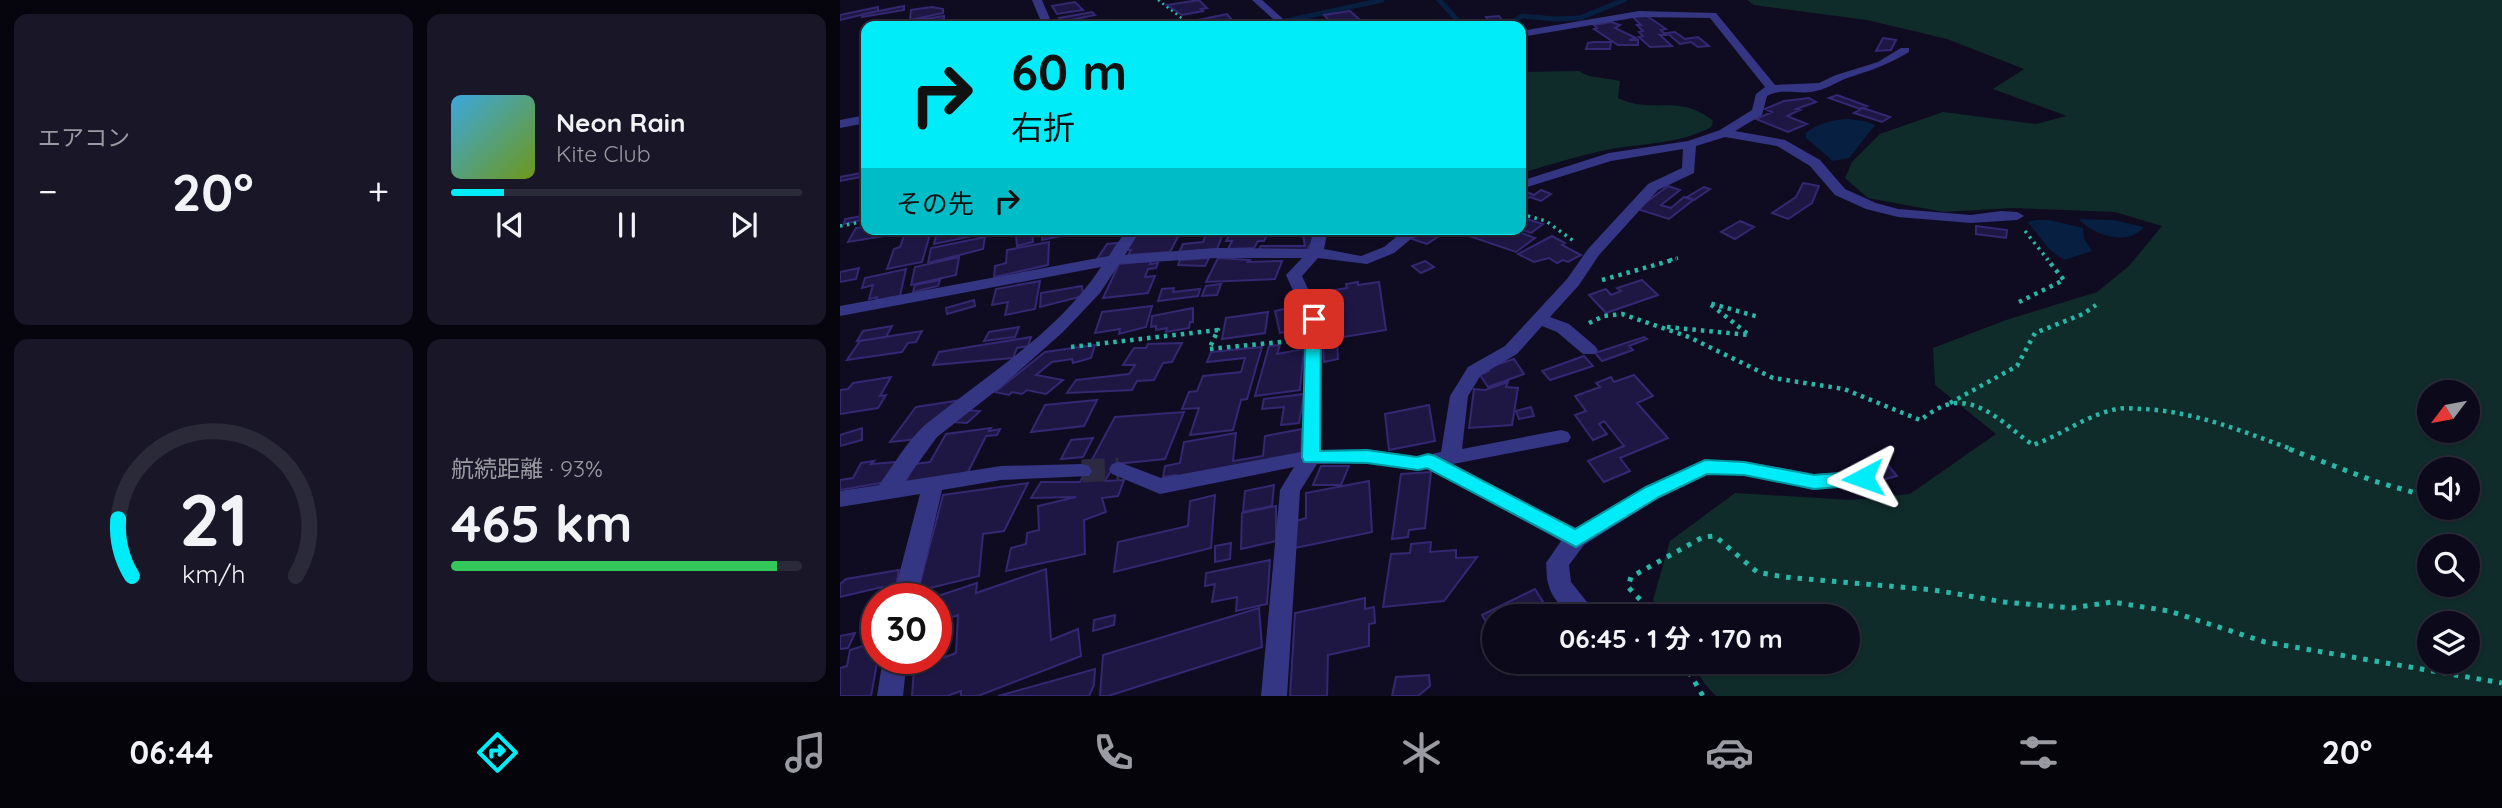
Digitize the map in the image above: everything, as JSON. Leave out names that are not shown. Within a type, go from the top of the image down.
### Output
[{"type":"street","points":[[1037,0],[1046,21]]},
{"type":"street","points":[[1257,0],[1280,21]]},
{"type":"street","points":[[1526,33],[1639,14],[1713,15],[1772,88]]},
{"type":"street","points":[[1526,183],[1609,157],[1690,144],[1724,133],[1758,112],[1762,94],[1772,88],[1810,89],[1823,86],[1840,77],[1882,64],[1905,50]]},
{"type":"street","points":[[840,124],[861,120]]},
{"type":"street","points":[[1724,133],[1781,143],[1815,163],[1840,192],[1871,206],[1898,214],[1971,219],[2001,215],[2020,223]]},
{"type":"street","points":[[1451,456],[1459,396],[1474,371],[1511,350],[1559,297],[1593,252],[1653,187],[1689,170],[1690,144]]},
{"type":"street","points":[[885,492],[930,432],[996,382],[1094,290],[1130,235]]},
{"type":"street","points":[[1274,696],[1290,491],[1311,457],[1314,319],[1294,275],[1315,254],[1322,235]]},
{"type":"street","points":[[840,311],[1113,260],[1216,253],[1332,254],[1362,261],[1389,250],[1408,235]]},
{"type":"street","points":[[1539,319],[1563,328],[1589,350]]},
{"type":"street","points":[[1119,469],[1160,486],[1311,457],[1367,457],[1418,464],[1428,460],[1561,438]]},
{"type":"street","points":[[1428,460],[1576,539]]},
{"type":"street","points":[[1575,604],[1560,586],[1557,563],[1576,539],[1653,492],[1705,467],[1744,468],[1814,482],[1863,478]]},
{"type":"street","points":[[840,499],[1001,473],[1082,471]]},
{"type":"street","points":[[909,583],[933,485]]},
{"type":"street","points":[[890,696],[893,674]]},
{"type":"path","points":[[1158,0],[1185,21]]},
{"type":"path","points":[[1526,215],[1546,220],[1593,252]]},
{"type":"path","points":[[840,226],[861,222]]},
{"type":"path","points":[[2019,302],[2064,280],[2020,223]]},
{"type":"path","points":[[1559,297],[1591,283],[1678,258]]},
{"type":"path","points":[[1659,326],[1749,335],[1709,303],[1759,317]]},
{"type":"path","points":[[1563,328],[1582,326],[1604,316],[1622,314],[1689,337],[1773,378],[1844,389],[1920,420],[2017,366],[2035,333],[2083,314],[2096,305]]},
{"type":"path","points":[[1031,351],[1218,330],[1209,349],[1313,339]]},
{"type":"path","points":[[1949,404],[1967,403],[1980,408],[2032,445],[2048,440],[2086,418],[2119,408],[2163,410],[2216,421],[2374,481],[2417,494]]},
{"type":"path","points":[[1644,604],[1628,587],[1631,578],[1703,537],[1715,536],[1757,572],[1784,577],[1934,590],[2072,608],[2112,601],[2169,611],[2266,642],[2502,683]]},
{"type":"path","points":[[1690,674],[1703,696]]},
{"type":"green space","points":[[1747,0],[2502,0],[2502,696],[1716,696],[1699,674],[1860,674],[1860,604],[1656,604],[1653,600],[1670,541],[1735,493],[1851,500],[1910,494],[1996,434],[1935,385],[1933,348],[2006,320],[2097,292],[2129,266],[2162,226],[2115,212],[2012,208],[1944,212],[1868,198],[1845,178],[1852,162],[1880,134],[1943,112],[2036,124],[2067,116],[1993,89],[2024,69],[1947,39],[1867,20],[1754,5]]},
{"type":"green space","points":[[1579,71],[1593,77],[1620,81],[1618,98],[1642,105],[1689,108],[1713,121],[1711,127],[1687,137],[1599,151],[1526,172],[1526,72]]},
{"type":"water","points":[[1847,119],[1875,125],[1849,158],[1833,161],[1806,138],[1806,133],[1820,124]]},
{"type":"water","points":[[2079,219],[2113,220],[2144,227],[2129,236],[2110,236],[2092,230]]},
{"type":"water","points":[[2049,220],[2083,228],[2084,239],[2092,251],[2064,260],[2049,249],[2028,222]]},
{"type":"building","points":[[1199,0],[1207,8],[1182,15],[1167,5]]},
{"type":"building","points":[[1075,2],[1083,10],[1057,14],[1052,6]]},
{"type":"building","points":[[904,6],[904,10],[862,17],[863,14]]},
{"type":"building","points":[[878,7],[878,11],[840,20],[840,15]]},
{"type":"building","points":[[932,7],[943,9],[943,13],[910,20],[911,10]]},
{"type":"building","points":[[1350,11],[1360,20],[1329,21],[1324,15]]},
{"type":"building","points":[[1092,12],[1095,15],[1072,21],[1062,21],[1059,18]]},
{"type":"building","points":[[1227,14],[1233,21],[1199,21]]},
{"type":"building","points":[[944,16],[944,19],[912,21]]},
{"type":"building","points":[[1499,16],[1503,21],[1489,21],[1486,17]]},
{"type":"building","points":[[1647,16],[1666,29],[1661,30],[1666,35],[1660,35],[1672,46],[1650,47],[1639,37],[1643,36],[1639,32],[1643,31],[1633,17]]},
{"type":"building","points":[[1611,22],[1620,25],[1615,28],[1636,38],[1629,40],[1638,40],[1638,45],[1618,45],[1594,29],[1597,28],[1594,25]]},
{"type":"building","points":[[1675,32],[1685,39],[1698,37],[1709,46],[1698,47],[1691,42],[1680,44],[1667,33]]},
{"type":"building","points":[[1883,38],[1896,40],[1891,50],[1876,51]]},
{"type":"building","points":[[1611,42],[1610,49],[1586,49],[1588,43]]},
{"type":"building","points":[[1837,95],[1867,106],[1860,109],[1829,98]]},
{"type":"building","points":[[1809,98],[1816,102],[1796,109],[1800,110],[1787,116],[1807,124],[1788,132],[1756,119],[1772,112],[1765,109],[1784,101]]},
{"type":"building","points":[[1863,108],[1890,117],[1882,122],[1854,113]]},
{"type":"building","points":[[861,173],[861,177],[840,181],[840,177]]},
{"type":"building","points":[[1803,183],[1819,186],[1812,203],[1788,219],[1772,213],[1796,197]]},
{"type":"building","points":[[1668,186],[1680,190],[1661,205],[1671,208],[1684,197],[1693,200],[1669,219],[1637,209]]},
{"type":"building","points":[[1704,187],[1710,189],[1694,200],[1687,197]]},
{"type":"building","points":[[1541,190],[1551,194],[1541,201],[1530,197],[1526,199],[1526,192],[1534,195]]},
{"type":"building","points":[[861,216],[861,220],[844,224],[845,219]]},
{"type":"building","points":[[1526,219],[1543,224],[1531,233],[1526,231]]},
{"type":"building","points":[[1740,221],[1754,227],[1735,239],[1721,232]]},
{"type":"building","points":[[1976,226],[2007,230],[2006,238],[1976,234]]},
{"type":"building","points":[[856,228],[861,228],[861,235],[890,235],[848,242]]},
{"type":"building","points":[[930,235],[922,262],[887,269],[894,249],[900,247],[904,236]]},
{"type":"building","points":[[936,235],[978,235],[934,244]]},
{"type":"building","points":[[1016,235],[1032,235],[1033,242],[1017,246]]},
{"type":"building","points":[[1043,235],[1066,235],[1042,240]]},
{"type":"building","points":[[1135,235],[1179,235],[1170,252],[1128,255],[1131,250],[1126,250]]},
{"type":"building","points":[[1206,235],[1223,235],[1217,249],[1179,252],[1183,244],[1203,242]]},
{"type":"building","points":[[1230,235],[1267,235],[1264,241],[1258,241],[1254,248],[1228,249],[1232,241],[1226,241]]},
{"type":"building","points":[[1303,235],[1314,235],[1306,251],[1258,251],[1261,246],[1305,246]]},
{"type":"building","points":[[1418,235],[1439,236],[1427,244],[1412,239]]},
{"type":"building","points":[[1466,235],[1526,235],[1535,238],[1516,252]]},
{"type":"building","points":[[1552,236],[1581,255],[1568,262],[1563,260],[1557,263],[1549,258],[1534,262],[1518,254]]},
{"type":"building","points":[[985,237],[983,249],[928,263],[931,248]]},
{"type":"building","points":[[1049,242],[1048,265],[994,277],[995,266],[1006,263],[1007,250]]},
{"type":"building","points":[[1118,243],[1109,258],[1097,259],[1107,244]]},
{"type":"building","points":[[959,257],[956,275],[911,285],[915,267]]},
{"type":"building","points":[[1209,258],[1205,266],[1178,265],[1180,260]]},
{"type":"building","points":[[1218,258],[1250,260],[1248,262],[1282,261],[1275,279],[1206,282]]},
{"type":"building","points":[[1151,261],[1150,264],[1158,263],[1156,268],[1148,269],[1145,277],[1155,276],[1148,293],[1103,298],[1119,264]]},
{"type":"building","points":[[1425,261],[1434,267],[1421,273],[1412,266]]},
{"type":"building","points":[[859,268],[856,279],[840,282],[840,272]]},
{"type":"building","points":[[906,269],[900,296],[876,301],[877,297],[869,299],[873,285],[862,288],[865,278]]},
{"type":"building","points":[[940,280],[938,286],[913,292],[915,285]]},
{"type":"building","points":[[1642,280],[1658,295],[1606,313],[1589,295],[1606,289],[1611,295],[1621,291],[1617,288]]},
{"type":"building","points":[[1040,281],[1035,309],[1005,315],[1008,302],[992,305],[996,289]]},
{"type":"building","points":[[1358,282],[1358,285],[1379,282],[1386,330],[1337,338],[1337,334],[1319,337],[1324,314],[1323,292],[1347,288],[1346,284]]},
{"type":"building","points":[[1221,284],[1217,295],[1202,296],[1206,286]]},
{"type":"building","points":[[1082,286],[1083,296],[1040,307],[1041,293]]},
{"type":"building","points":[[1174,288],[1173,292],[1200,289],[1198,296],[1158,301],[1162,289]]},
{"type":"building","points":[[974,300],[975,306],[947,314],[946,308]]},
{"type":"building","points":[[1152,306],[1146,327],[1119,334],[1120,329],[1095,333],[1102,312]]},
{"type":"building","points":[[1297,306],[1302,328],[1280,333],[1275,311]]},
{"type":"building","points":[[1193,308],[1193,322],[1190,322],[1189,328],[1166,332],[1167,328],[1156,330],[1156,326],[1151,327],[1152,316]]},
{"type":"building","points":[[1268,312],[1265,333],[1222,339],[1226,318]]},
{"type":"building","points":[[892,326],[886,337],[857,341],[863,331]]},
{"type":"building","points":[[1019,327],[1015,337],[984,341],[989,332]]},
{"type":"building","points":[[922,331],[916,342],[908,343],[902,352],[847,360],[860,341]]},
{"type":"building","points":[[1031,337],[1028,346],[1017,348],[1013,358],[933,365],[939,352]]},
{"type":"building","points":[[1644,337],[1647,339],[1629,346],[1633,350],[1602,361],[1595,353]]},
{"type":"building","points":[[1182,343],[1172,362],[1163,363],[1154,380],[1137,381],[1132,390],[1067,393],[1076,380],[1129,374],[1135,365],[1123,365],[1134,348],[1146,348],[1148,344]]},
{"type":"building","points":[[1337,343],[1338,359],[1324,362],[1323,346]]},
{"type":"building","points":[[1095,345],[1091,358],[1073,363],[1072,359],[1052,362],[1036,375],[1063,380],[1046,394],[1027,390],[1022,394],[1012,392],[1009,395],[995,392],[1045,352]]},
{"type":"building","points":[[1280,345],[1277,354],[1304,349],[1300,390],[1255,396],[1269,346]]},
{"type":"building","points":[[1262,347],[1247,399],[1241,400],[1233,430],[1190,435],[1199,408],[1182,409],[1189,392],[1197,391],[1203,376],[1241,372],[1245,358],[1207,362],[1211,352]]},
{"type":"building","points":[[1584,356],[1593,366],[1550,380],[1542,371]]},
{"type":"building","points":[[1514,359],[1524,374],[1488,387],[1480,375],[1489,371],[1487,368]]},
{"type":"building","points":[[1634,375],[1653,396],[1637,403],[1668,438],[1620,458],[1630,471],[1604,482],[1588,461],[1624,446],[1604,421],[1599,424],[1607,434],[1593,440],[1575,415],[1586,411],[1575,396],[1600,387],[1596,383],[1611,377],[1614,382]]},
{"type":"building","points":[[891,377],[880,396],[886,395],[878,408],[840,414],[840,390],[848,389],[853,383]]},
{"type":"building","points":[[1508,382],[1506,387],[1518,388],[1512,425],[1469,428],[1474,389],[1485,390]]},
{"type":"building","points":[[1304,394],[1299,423],[1281,425],[1284,407],[1262,409],[1264,399]]},
{"type":"building","points":[[961,400],[918,439],[890,442],[916,407]]},
{"type":"building","points":[[1097,400],[1084,426],[1031,432],[1045,405]]},
{"type":"building","points":[[1429,405],[1435,441],[1389,450],[1385,414]]},
{"type":"building","points":[[1531,407],[1534,416],[1519,419],[1516,411]]},
{"type":"building","points":[[964,410],[980,411],[967,423],[951,422]]},
{"type":"building","points":[[1184,412],[1165,459],[1115,464],[1105,481],[1124,480],[1118,496],[1102,498],[1106,512],[1084,520],[1085,554],[1006,571],[1011,548],[1026,544],[1027,533],[1039,530],[1038,506],[1076,497],[1031,498],[1041,482],[1080,482],[1115,417]]},
{"type":"building","points":[[862,428],[862,440],[840,446],[840,435]]},
{"type":"building","points":[[991,428],[989,431],[1000,429],[997,435],[986,436],[967,474],[905,482],[915,464],[930,462],[946,434]]},
{"type":"building","points":[[1302,429],[1301,456],[1175,479],[1176,475],[1163,477],[1165,466],[1180,463],[1184,442],[1236,433],[1233,461],[1263,456],[1265,436]]},
{"type":"building","points":[[1093,438],[1083,457],[1061,459],[1071,440]]},
{"type":"building","points":[[874,461],[871,464],[897,462],[886,482],[840,490],[840,480],[853,478],[861,463]]},
{"type":"building","points":[[1887,464],[1897,476],[1881,480],[1872,468]]},
{"type":"building","points":[[1321,466],[1349,466],[1341,485],[1313,485]]},
{"type":"building","points":[[1431,472],[1425,528],[1409,530],[1408,537],[1392,539],[1401,474]]},
{"type":"building","points":[[1369,481],[1372,532],[1295,548],[1296,521],[1306,518],[1306,493]]},
{"type":"building","points":[[1028,483],[1004,531],[983,534],[979,576],[951,583],[920,583],[943,495]]},
{"type":"building","points":[[1274,485],[1272,506],[1243,512],[1245,491]]},
{"type":"building","points":[[1215,495],[1211,548],[1114,572],[1118,542],[1188,526],[1190,501]]},
{"type":"building","points":[[1276,506],[1276,541],[1241,549],[1242,513]]},
{"type":"building","points":[[1431,542],[1430,552],[1456,550],[1456,558],[1477,557],[1444,601],[1383,607],[1391,554],[1410,553],[1411,544]]},
{"type":"building","points":[[1231,543],[1230,559],[1215,562],[1215,546]]},
{"type":"building","points":[[1270,560],[1267,604],[1236,611],[1237,597],[1212,602],[1215,584],[1205,586],[1206,573]]},
{"type":"building","points":[[1046,569],[1051,640],[1078,629],[1081,656],[978,696],[961,696],[961,691],[947,696],[912,696],[914,674],[952,674],[958,615],[952,617],[952,591],[977,583],[976,593]]},
{"type":"building","points":[[899,570],[897,583],[861,583],[861,592],[840,597],[840,584],[846,579]]},
{"type":"building","points":[[1535,589],[1544,604],[1504,604]]},
{"type":"building","points":[[1365,598],[1365,609],[1374,607],[1375,623],[1369,624],[1369,646],[1328,655],[1327,696],[1290,696],[1295,613]]},
{"type":"building","points":[[1259,608],[1262,647],[1108,696],[1100,696],[1103,655]]},
{"type":"building","points":[[1115,615],[1114,625],[1093,631],[1094,620]]},
{"type":"building","points":[[855,633],[848,648],[840,649],[840,636]]},
{"type":"building","points":[[861,647],[861,674],[875,674],[871,696],[840,696],[840,668],[847,666],[850,650]]},
{"type":"building","points":[[1095,669],[1094,685],[1089,696],[998,696]]},
{"type":"building","points":[[1429,675],[1430,686],[1418,696],[1392,696],[1396,677]]},
{"type":"waterway","points":[[1286,21],[1382,0]]},
{"type":"waterway","points":[[1439,0],[1458,21]]},
{"type":"waterway","points":[[1514,21],[1522,16],[1580,18],[1624,0]]},
{"type":"tunnel","points":[[1082,471],[1119,469]]},
{"type":"route","points":[[1314,319],[1311,457],[1367,457],[1418,464],[1428,460],[1576,539],[1653,492],[1705,467],[1744,468],[1814,482],[1863,478]]}]
